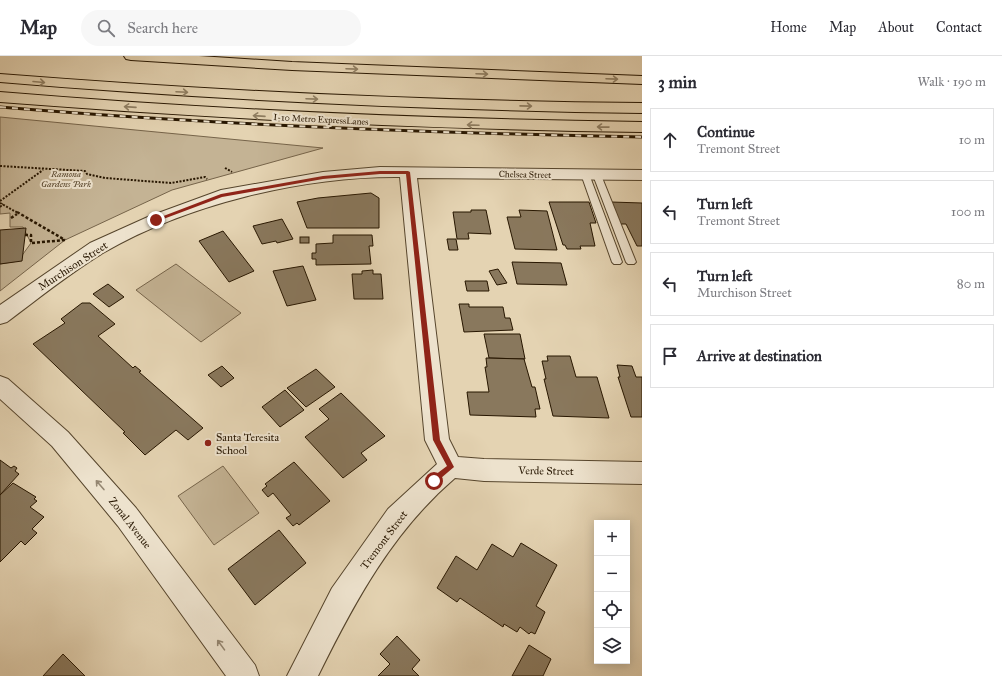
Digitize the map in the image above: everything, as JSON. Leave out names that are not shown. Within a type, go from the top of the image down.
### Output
[{"type":"highway","points":[[131,56],[292,66],[642,80]]},
{"type":"highway","name":"I-10 Metro ExpressLanes","points":[[0,78],[104,87],[287,98],[474,105],[642,108]]},
{"type":"highway","name":"I-10 Metro ExpressLanes","points":[[0,97],[307,119],[477,125],[642,127]]},
{"type":"street","name":"Murchison Street","points":[[0,316],[49,280],[97,248],[156,220],[221,196],[323,177],[380,172],[408,172]]},
{"type":"street","name":"Chelsea Street","points":[[408,172],[642,175]]},
{"type":"street","points":[[408,172],[436,440],[451,467]]},
{"type":"street","name":"Zonal Avenue","points":[[0,385],[60,439],[127,517],[244,676]]},
{"type":"street","name":"Verde Street","points":[[451,467],[484,470],[642,473]]},
{"type":"street","name":"Tremont Street","points":[[302,676],[342,598],[397,518],[434,481],[451,467]]},
{"type":"lane","points":[[591,174],[617,262]]},
{"type":"lane","points":[[591,174],[631,262]]},
{"type":"path","points":[[0,166],[85,171],[87,174],[105,178],[171,183],[205,177],[209,180]]},
{"type":"path","points":[[226,168],[233,173]]},
{"type":"path","points":[[0,207],[1,203],[44,169]]},
{"type":"path","points":[[1,203],[65,240],[31,243],[31,235],[25,235]]},
{"type":"path","points":[[11,218],[18,214]]},
{"type":"green space","name":"Ramona Gardens Park","points":[[0,117],[323,148],[172,190],[65,240],[0,291],[0,264],[18,261],[31,243],[23,227],[10,227],[10,213],[0,214],[0,207],[3,204],[0,203]]},
{"type":"green space","points":[[176,264],[241,313],[201,342],[136,290]]},
{"type":"green space","points":[[223,466],[259,513],[214,545],[178,496]]},
{"type":"building","points":[[371,193],[379,198],[379,228],[307,228],[297,202],[318,198]]},
{"type":"building","points":[[549,202],[589,202],[596,223],[590,223],[595,246],[580,246],[581,249],[567,249],[565,245],[563,245]]},
{"type":"building","points":[[611,202],[642,203],[642,246],[637,246],[626,224],[619,224]]},
{"type":"building","points":[[471,210],[486,210],[491,234],[468,233],[469,239],[457,239],[453,212],[471,212]]},
{"type":"building","points":[[519,210],[547,211],[557,250],[515,249],[507,217],[521,217]]},
{"type":"building","points":[[282,219],[293,239],[277,243],[276,241],[262,244],[253,226]]},
{"type":"building","points":[[26,228],[22,261],[0,264],[0,230]]},
{"type":"building","points":[[223,231],[254,271],[229,282],[199,241]]},
{"type":"building","points":[[333,235],[372,235],[373,246],[369,246],[371,264],[316,265],[316,259],[312,259],[312,253],[316,253],[316,244],[333,243]]},
{"type":"building","points":[[300,237],[309,237],[309,243],[300,243]]},
{"type":"building","points":[[447,239],[456,239],[458,250],[449,250]]},
{"type":"building","points":[[512,262],[561,263],[567,285],[517,284]]},
{"type":"building","points":[[303,266],[316,300],[287,306],[273,271]]},
{"type":"building","points":[[498,269],[507,283],[497,285],[489,271]]},
{"type":"building","points":[[373,270],[373,274],[381,274],[383,299],[354,299],[352,274],[362,274],[362,271]]},
{"type":"building","points":[[465,281],[487,281],[489,291],[467,291]]},
{"type":"building","points":[[108,284],[124,297],[109,307],[93,294]]},
{"type":"building","points":[[82,303],[90,303],[115,324],[98,336],[133,368],[135,366],[141,371],[139,372],[203,428],[188,440],[176,430],[145,455],[123,433],[125,432],[33,344],[65,323],[61,319]]},
{"type":"building","points":[[459,304],[469,304],[469,307],[503,307],[505,318],[510,318],[513,330],[464,332]]},
{"type":"building","points":[[484,334],[520,334],[525,359],[489,358]]},
{"type":"building","points":[[547,356],[570,356],[576,377],[597,377],[609,418],[553,416],[544,379],[546,379],[542,361],[548,361]]},
{"type":"building","points":[[486,358],[524,359],[532,387],[535,387],[540,409],[535,409],[536,417],[470,415],[467,392],[489,392],[485,367],[487,367]]},
{"type":"building","points":[[617,365],[632,366],[636,377],[642,377],[642,417],[631,417],[618,377],[620,377]]},
{"type":"building","points":[[222,366],[234,378],[221,387],[208,375]]},
{"type":"building","points":[[316,369],[335,387],[306,407],[287,388]]},
{"type":"building","points":[[285,390],[304,410],[280,427],[262,407]]},
{"type":"building","points":[[341,393],[385,436],[361,453],[367,460],[343,478],[305,437],[329,419],[319,409]]},
{"type":"building","points":[[0,460],[11,468],[14,466],[17,468],[15,471],[19,474],[0,495]]},
{"type":"building","points":[[294,462],[330,501],[299,525],[297,523],[293,526],[286,518],[291,515],[273,493],[268,497],[262,490],[267,486],[265,484]]},
{"type":"building","points":[[13,483],[36,497],[34,499],[37,501],[30,507],[44,517],[32,529],[37,533],[25,545],[21,541],[0,562],[0,495]]},
{"type":"building","points":[[279,530],[306,563],[255,605],[228,569]]},
{"type":"building","points":[[521,543],[557,565],[536,606],[545,612],[535,634],[531,632],[529,634],[520,627],[517,632],[504,624],[503,627],[460,598],[457,602],[437,588],[456,556],[477,570],[492,544],[513,557]]},
{"type":"building","points":[[397,636],[420,660],[412,669],[419,676],[378,676],[390,664],[380,654]]},
{"type":"building","points":[[529,645],[551,659],[543,676],[512,676]]},
{"type":"building","points":[[63,654],[85,676],[43,676]]},
{"type":"railway","points":[[0,107],[160,119],[321,127],[642,137]]},
{"type":"place","name":"Santa Teresita School","points":[[208,443]]},
{"type":"route","points":[[156,220],[221,196],[323,177],[380,172],[408,172],[436,440],[451,467],[434,481]]}]
